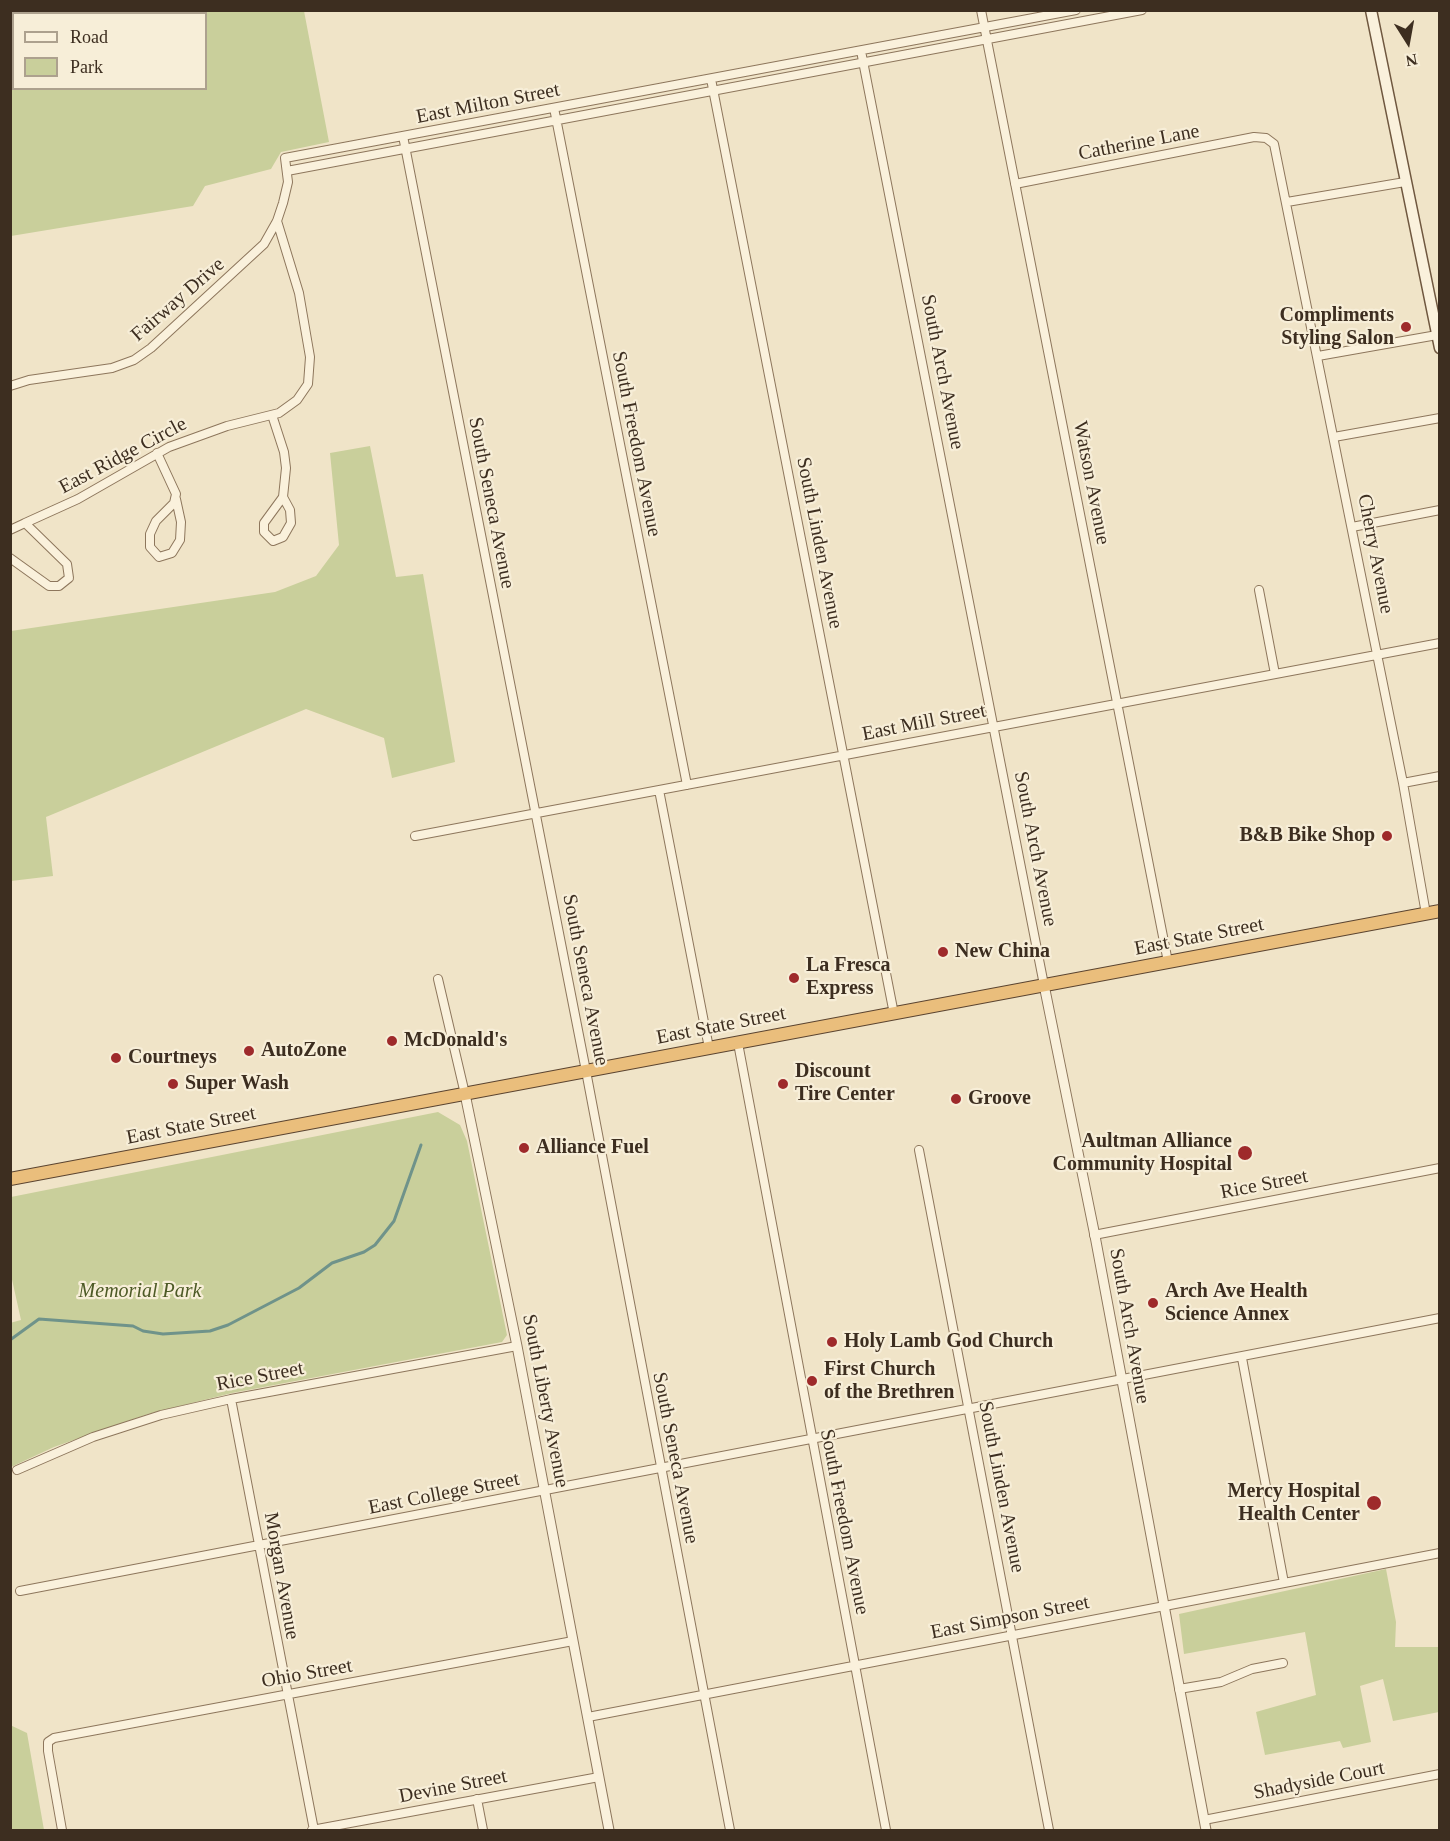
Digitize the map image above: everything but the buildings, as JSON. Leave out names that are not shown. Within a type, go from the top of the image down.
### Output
[{"type":"highway","name":"East State Street","points":[[10,1179],[1440,911]]},
{"type":"main road","points":[[1371,10],[1440,348]]},
{"type":"street","name":"Watson Avenue","points":[[981,10],[1168,962]]},
{"type":"street","name":"East Milton Street","points":[[1076,10],[285,159],[286,171],[1136,11]]},
{"type":"street","points":[[1060,14],[1062,25]]},
{"type":"street","points":[[926,39],[928,51]]},
{"type":"street","name":"South Arch Avenue","points":[[861,51],[1094,1235],[1206,1830]]},
{"type":"street","points":[[796,63],[798,75]]},
{"type":"street","name":"South Linden Avenue","points":[[711,79],[894,1014]]},
{"type":"street","points":[[635,93],[637,105]]},
{"type":"street","name":"South Freedom Avenue","points":[[554,108],[687,785]]},
{"type":"street","name":"South Seneca Avenue","points":[[403,136],[586,1071],[730,1830]]},
{"type":"street","name":"Catherine Lane","points":[[1015,184],[1254,138],[1269,139]]},
{"type":"street","name":"Cherry Avenue","points":[[1269,139],[1277,151],[1335,437],[1403,783],[1426,914]]},
{"type":"street","points":[[346,147],[349,159]]},
{"type":"street","points":[[277,221],[288,182],[286,171]]},
{"type":"street","points":[[1287,202],[1405,182]]},
{"type":"street","name":"Fairway Drive","points":[[10,386],[29,380],[112,368],[143,355],[254,256],[277,221]]},
{"type":"street","name":"East Ridge Circle","points":[[10,530],[78,499],[157,453],[208,431],[272,415],[286,409],[297,400],[308,384],[311,370],[298,293],[277,221]]},
{"type":"street","points":[[1318,356],[1437,335]]},
{"type":"street","points":[[272,415],[284,452],[286,468],[283,497],[264,523],[264,532],[273,541],[283,537],[291,523],[290,510],[283,497]]},
{"type":"street","points":[[1335,437],[1440,418]]},
{"type":"street","points":[[157,453],[175,488],[182,522],[180,540],[172,552],[159,557],[150,547],[150,534],[156,521],[176,499]]},
{"type":"street","points":[[1353,527],[1440,510]]},
{"type":"street","points":[[10,558],[49,586],[59,586],[69,578],[67,564],[32,533],[25,523]]},
{"type":"street","points":[[1259,590],[1275,674]]},
{"type":"street","name":"East Mill Street","points":[[415,836],[1440,643]]},
{"type":"street","points":[[1403,783],[1440,776]]},
{"type":"street","points":[[659,790],[709,1048]]},
{"type":"street","name":"South Liberty Avenue","points":[[438,979],[465,1094],[517,1346],[609,1830]]},
{"type":"street","name":"South Freedom Avenue","points":[[738,1043],[886,1830]]},
{"type":"street","name":"South Linden Avenue","points":[[920,1150],[1049,1830]]},
{"type":"street","name":"Rice Street","points":[[1094,1235],[1440,1168]]},
{"type":"street","name":"East College Street","points":[[20,1591],[660,1470],[1440,1318]]},
{"type":"street","name":"Rice Street","points":[[17,1470],[120,1427],[231,1399],[517,1346]]},
{"type":"street","points":[[1242,1358],[1284,1583]]},
{"type":"street","name":"Morgan Avenue","points":[[231,1399],[313,1830]]},
{"type":"street","name":"East Simpson Street","points":[[588,1717],[1440,1553]]},
{"type":"street","name":"Ohio Street","points":[[62,1830],[48,1742],[54,1738],[573,1641]]},
{"type":"street","points":[[1179,1689],[1221,1682],[1252,1669],[1283,1663]]},
{"type":"street","name":"Shadyside Court","points":[[1204,1820],[1440,1774]]},
{"type":"street","name":"Devine Street","points":[[313,1830],[599,1777]]},
{"type":"street","points":[[477,1799],[483,1830]]},
{"type":"green space","points":[[11,10],[304,11],[329,142],[281,152],[271,169],[205,186],[193,206],[11,236]]},
{"type":"green space","points":[[370,446],[396,577],[423,574],[455,762],[392,778],[384,738],[306,709],[46,817],[53,876],[11,881],[11,631],[275,592],[316,576],[339,545],[330,453]]},
{"type":"green space","name":"Memorial Park","points":[[438,1112],[460,1125],[467,1141],[507,1335],[502,1342],[232,1393],[148,1414],[54,1447],[11,1467],[10,1323],[21,1320],[11,1275],[11,1197]]},
{"type":"green space","points":[[1386,1569],[1396,1622],[1395,1647],[1439,1647],[1439,1712],[1393,1721],[1383,1679],[1360,1686],[1371,1742],[1343,1748],[1340,1741],[1265,1755],[1256,1712],[1316,1695],[1305,1632],[1184,1654],[1179,1614]]},
{"type":"green space","points":[[10,1725],[27,1733],[44,1830],[11,1830]]},
{"type":"waterway","points":[[10,1340],[39,1319],[133,1326],[143,1331],[163,1334],[210,1331],[228,1325],[299,1288],[332,1263],[364,1252],[375,1245],[394,1221],[421,1145]]},
{"type":"place","name":"Compliments Styling Salon","points":[[1406,327]]},
{"type":"place","name":"B&B Bike Shop","points":[[1387,836]]},
{"type":"place","name":"New China","points":[[943,952]]},
{"type":"place","name":"La Fresca Express","points":[[794,978]]},
{"type":"place","name":"McDonald's","points":[[392,1041]]},
{"type":"place","name":"AutoZone","points":[[249,1051]]},
{"type":"place","name":"Courtneys","points":[[116,1058]]},
{"type":"place","name":"Super Wash","points":[[173,1084]]},
{"type":"place","name":"Discount Tire Center","points":[[783,1084]]},
{"type":"place","name":"Groove","points":[[956,1099]]},
{"type":"place","name":"Alliance Fuel","points":[[524,1148]]},
{"type":"place","name":"Aultman Alliance Community Hospital","points":[[1245,1153]]},
{"type":"place","name":"Arch Ave Health Science Annex","points":[[1153,1303]]},
{"type":"place","name":"Holy Lamb God Church","points":[[832,1342]]},
{"type":"place","name":"First Church of the Brethren","points":[[812,1381]]},
{"type":"place","name":"Mercy Hospital Health Center","points":[[1374,1503]]}]
